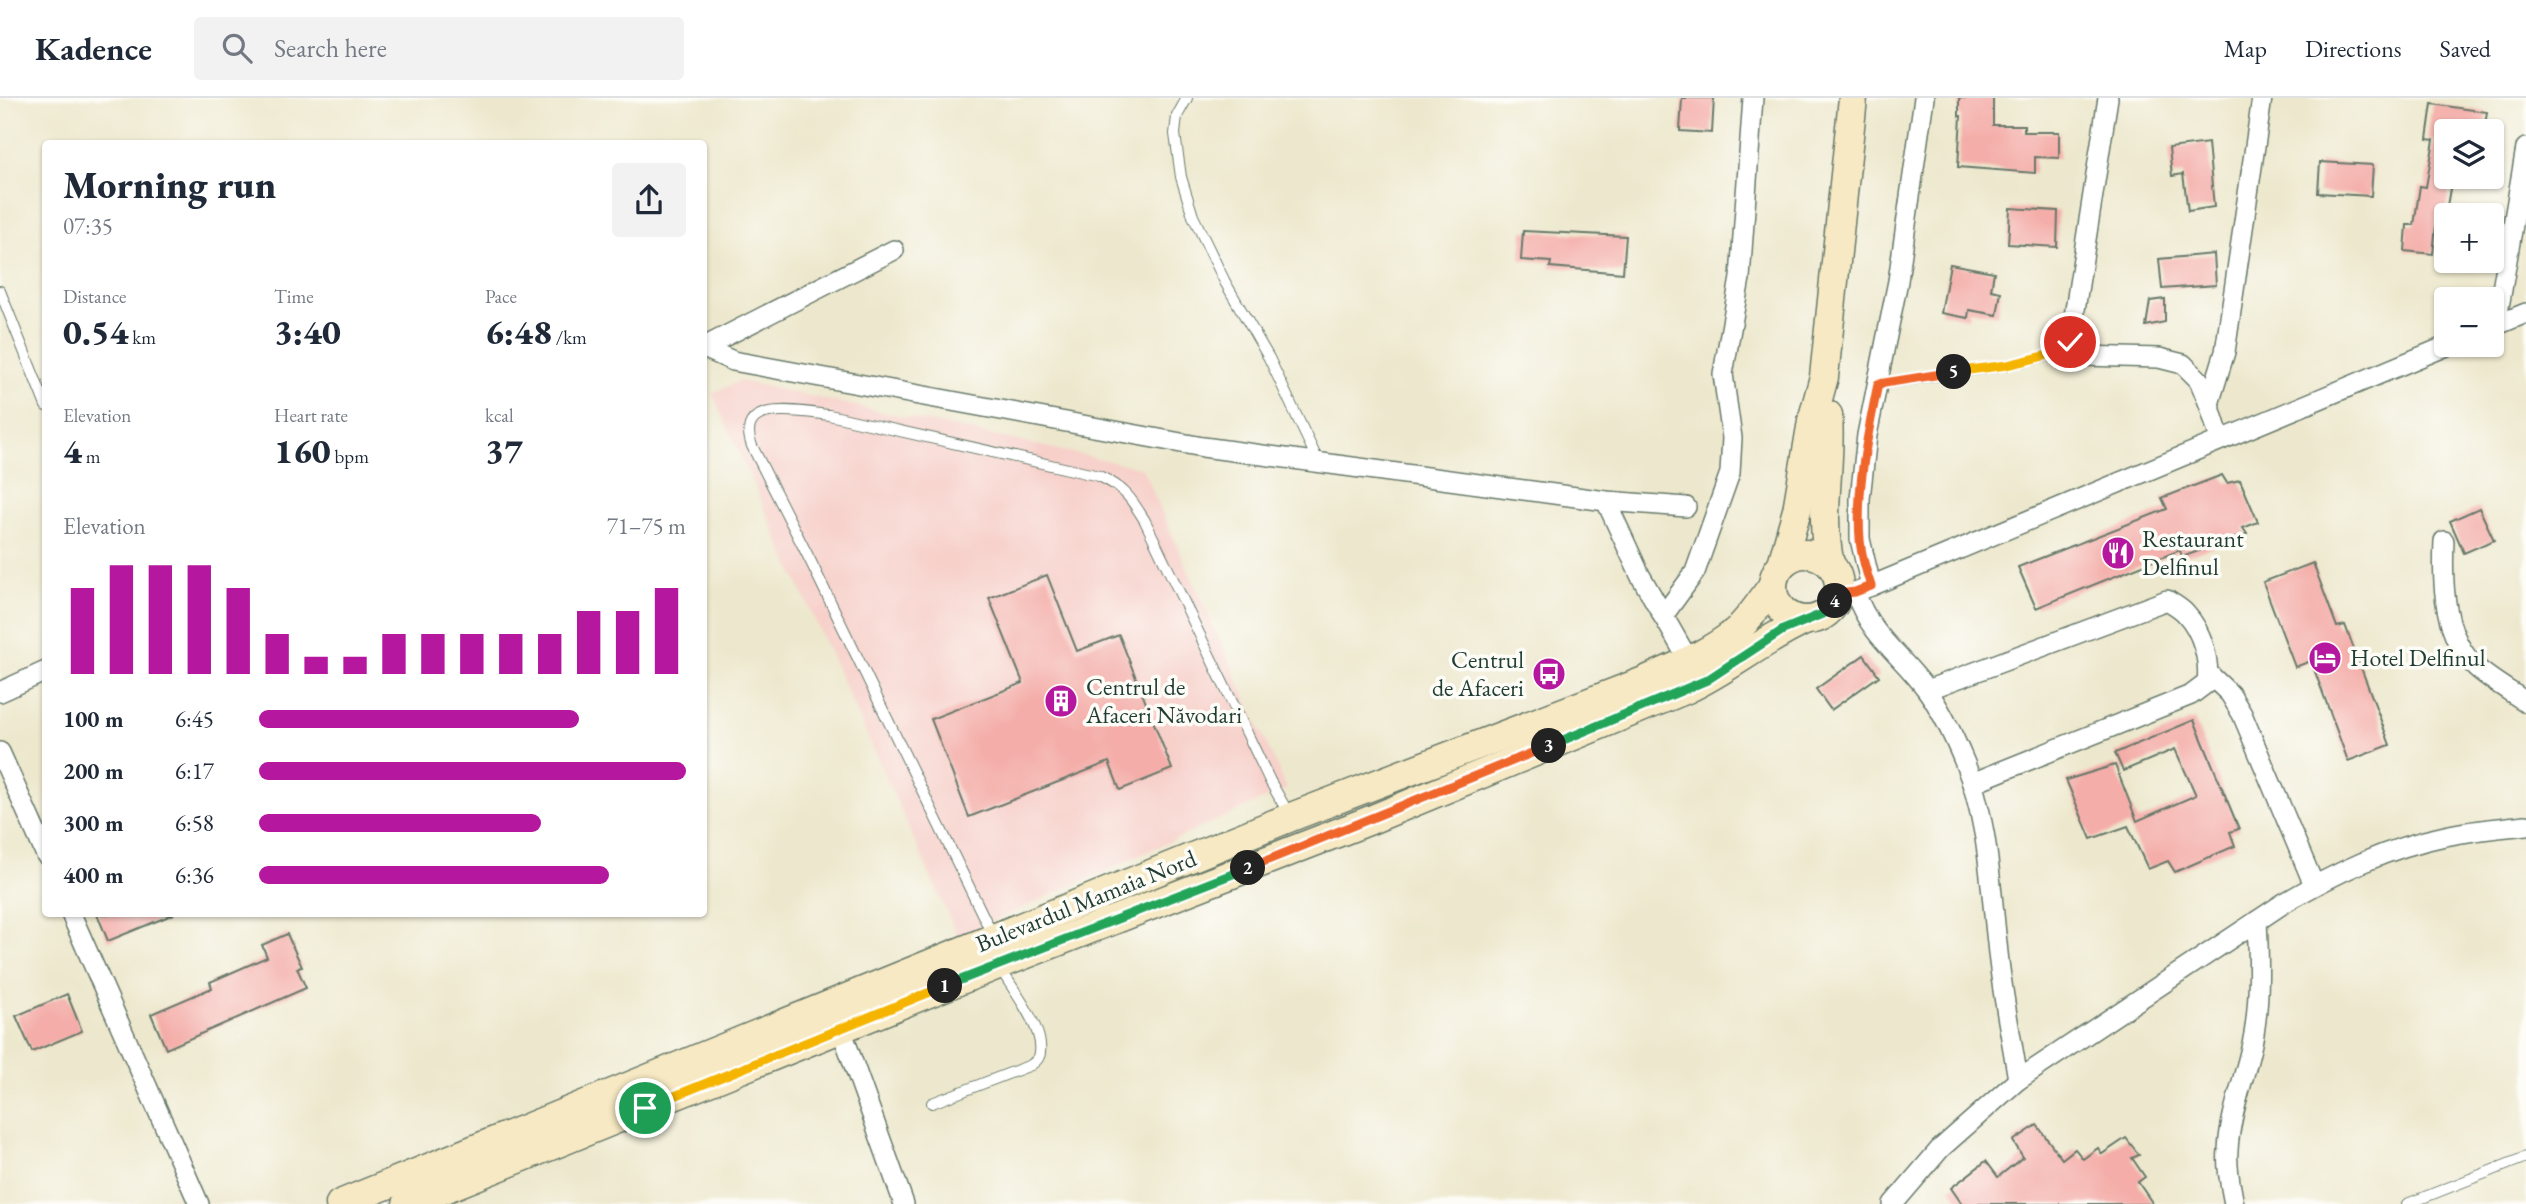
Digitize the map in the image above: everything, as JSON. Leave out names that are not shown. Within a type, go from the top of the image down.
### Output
[{"type":"main road","name":"Bulevardul Mamaia Nord","points":[[407,1204],[841,1029],[996,952],[1291,817],[1644,681],[1689,661],[1735,632],[1777,575],[1797,510],[1812,421],[1824,377],[1853,98]]},
{"type":"main road","name":"Bulevardul Mamaia Nord","points":[[340,1204],[996,952],[1367,821],[1707,680],[1783,630],[1827,612],[1855,591],[1839,583],[1830,564],[1824,539],[1828,420],[1824,377]]},
{"type":"main road","points":[[1807,620],[1797,618],[1779,606],[1777,575],[1799,554],[1811,554],[1830,564]]},
{"type":"street","points":[[1663,616],[1695,572],[1730,473],[1732,438],[1723,374],[1740,278],[1753,98]]},
{"type":"street","points":[[1924,98],[1898,281],[1867,435],[1855,591],[1863,614],[1872,628],[1927,690],[1948,727],[1972,783],[1985,835],[1997,945],[2018,1080]]},
{"type":"street","points":[[2108,98],[2070,342],[2073,349],[2082,356],[2159,358],[2183,364],[2199,380],[2220,439]]},
{"type":"street","points":[[2209,404],[2225,352],[2262,98]]},
{"type":"street","points":[[2501,287],[2526,148]]},
{"type":"street","points":[[707,346],[894,250]]},
{"type":"street","points":[[2504,322],[2526,313]]},
{"type":"street","points":[[707,349],[733,361],[1203,447],[1606,500],[1686,507]]},
{"type":"street","points":[[1855,591],[2434,351]]},
{"type":"street","points":[[1606,500],[1640,575],[1689,661]]},
{"type":"street","points":[[2444,541],[2443,571],[2447,605],[2457,642],[2477,668],[2526,702]]},
{"type":"street","points":[[1927,690],[2167,600],[2186,614],[2201,640],[2209,665],[2207,683],[2191,695],[1972,783]]},
{"type":"street","points":[[0,692],[42,673]]},
{"type":"street","points":[[2208,673],[2230,694],[2242,714],[2314,885]]},
{"type":"street","points":[[0,752],[42,846]]},
{"type":"street","points":[[1893,1204],[1940,1149],[2018,1080],[2314,885],[2387,852],[2419,842],[2475,830],[2526,825]]},
{"type":"street","points":[[72,917],[198,1204]]},
{"type":"street","points":[[2234,1204],[2227,1152],[2255,1026],[2259,978],[2257,921]]},
{"type":"street","points":[[841,1029],[904,1204]]},
{"type":"lane","points":[[1187,98],[1177,116],[1175,134],[1181,177],[1193,216],[1225,282],[1269,358],[1319,462]]},
{"type":"lane","points":[[0,291],[42,396]]},
{"type":"lane","points":[[1878,384],[2007,365],[2073,349]]},
{"type":"lane","points":[[932,1102],[1031,1065],[1038,1059],[1041,1051],[1039,1040],[1034,1024],[996,952],[809,558],[752,446],[747,433],[750,422],[756,416],[771,411],[790,410],[829,415],[1099,476],[1119,485],[1132,499],[1145,522],[1270,781],[1291,817]]},
{"type":"lane","points":[[2407,1204],[2526,1157]]},
{"type":"shaded area","points":[[740,381],[1142,468],[1287,789],[958,937],[712,393]]},
{"type":"building","points":[[1682,98],[1714,98],[1712,133],[1680,131]]},
{"type":"building","points":[[1959,98],[1993,98],[1993,125],[2024,125],[2024,132],[2059,132],[2059,158],[2035,157],[2035,173],[1958,167],[1961,116]]},
{"type":"building","points":[[2432,104],[2487,112],[2486,119],[2434,119],[2434,140],[2427,139]]},
{"type":"building","points":[[2434,140],[2434,189],[2450,189],[2448,203],[2434,203],[2433,254],[2405,251],[2407,225],[2414,225],[2420,186],[2426,187]]},
{"type":"building","points":[[2208,143],[2214,207],[2188,211],[2183,174],[2172,176],[2169,148]]},
{"type":"building","points":[[2320,162],[2373,165],[2371,196],[2318,193]]},
{"type":"building","points":[[2010,208],[2058,211],[2057,247],[2008,244]]},
{"type":"building","points":[[1523,231],[1626,236],[1623,273],[1550,267],[1551,262],[1521,260]]},
{"type":"building","points":[[2214,254],[2216,285],[2162,289],[2159,259]]},
{"type":"building","points":[[1950,264],[1994,272],[1991,290],[2001,292],[1997,315],[1969,310],[1968,318],[1941,313]]},
{"type":"building","points":[[2165,299],[2165,322],[2146,326],[2150,301]]},
{"type":"building","points":[[2222,475],[2227,483],[2240,480],[2258,522],[2243,528],[2247,534],[2182,557],[2180,550],[2036,608],[2018,567],[2167,509],[2162,498]]},
{"type":"building","points":[[2479,508],[2494,540],[2464,553],[2450,521]]},
{"type":"building","name":"Hotel Delfinul","points":[[2313,563],[2337,627],[2345,625],[2390,745],[2348,761],[2311,661],[2295,667],[2263,582]]},
{"type":"building","name":"Centrul de Afaceri Năvodari","points":[[1047,575],[1077,651],[1119,635],[1172,769],[1120,790],[1109,762],[969,817],[931,719],[1023,683],[989,598]]},
{"type":"building","points":[[1864,655],[1879,676],[1831,710],[1816,689]]},
{"type":"building","points":[[2194,720],[2239,829],[2230,832],[2235,846],[2175,872],[2168,861],[2148,869],[2128,826],[2091,839],[2066,780],[2115,765],[2137,821],[2196,795],[2175,749],[2123,771],[2115,753]]},
{"type":"building","points":[[98,917],[167,917],[108,941]]},
{"type":"building","points":[[287,934],[302,967],[297,968],[306,988],[166,1049],[151,1014],[212,988],[210,982],[267,957],[262,945]]},
{"type":"building","points":[[67,994],[82,1031],[32,1052],[16,1016]]},
{"type":"building","points":[[2037,1125],[2062,1159],[2075,1149],[2083,1159],[2098,1148],[2102,1154],[2126,1138],[2139,1155],[2132,1158],[2145,1177],[2138,1182],[2153,1204],[1962,1204],[1951,1188],[1986,1161],[1998,1177],[2023,1157],[2013,1141]]},
{"type":"place","name":"Restaurant Delfinul","points":[[2118,553]]},
{"type":"place","name":"Hotel Delfinul","points":[[2325,658]]},
{"type":"place","name":"Centrul de Afaceri","points":[[1549,674]]},
{"type":"place","name":"Centrul de Afaceri Năvodari","points":[[1061,701]]},
{"type":"route","points":[[645,1108],[998,965],[1367,821],[1707,680],[1783,630],[1818,618],[1834,604],[1838,594],[1871,586],[1863,562],[1860,539],[1860,499],[1867,435],[1878,384],[2007,365],[2073,349],[2070,342]]}]
